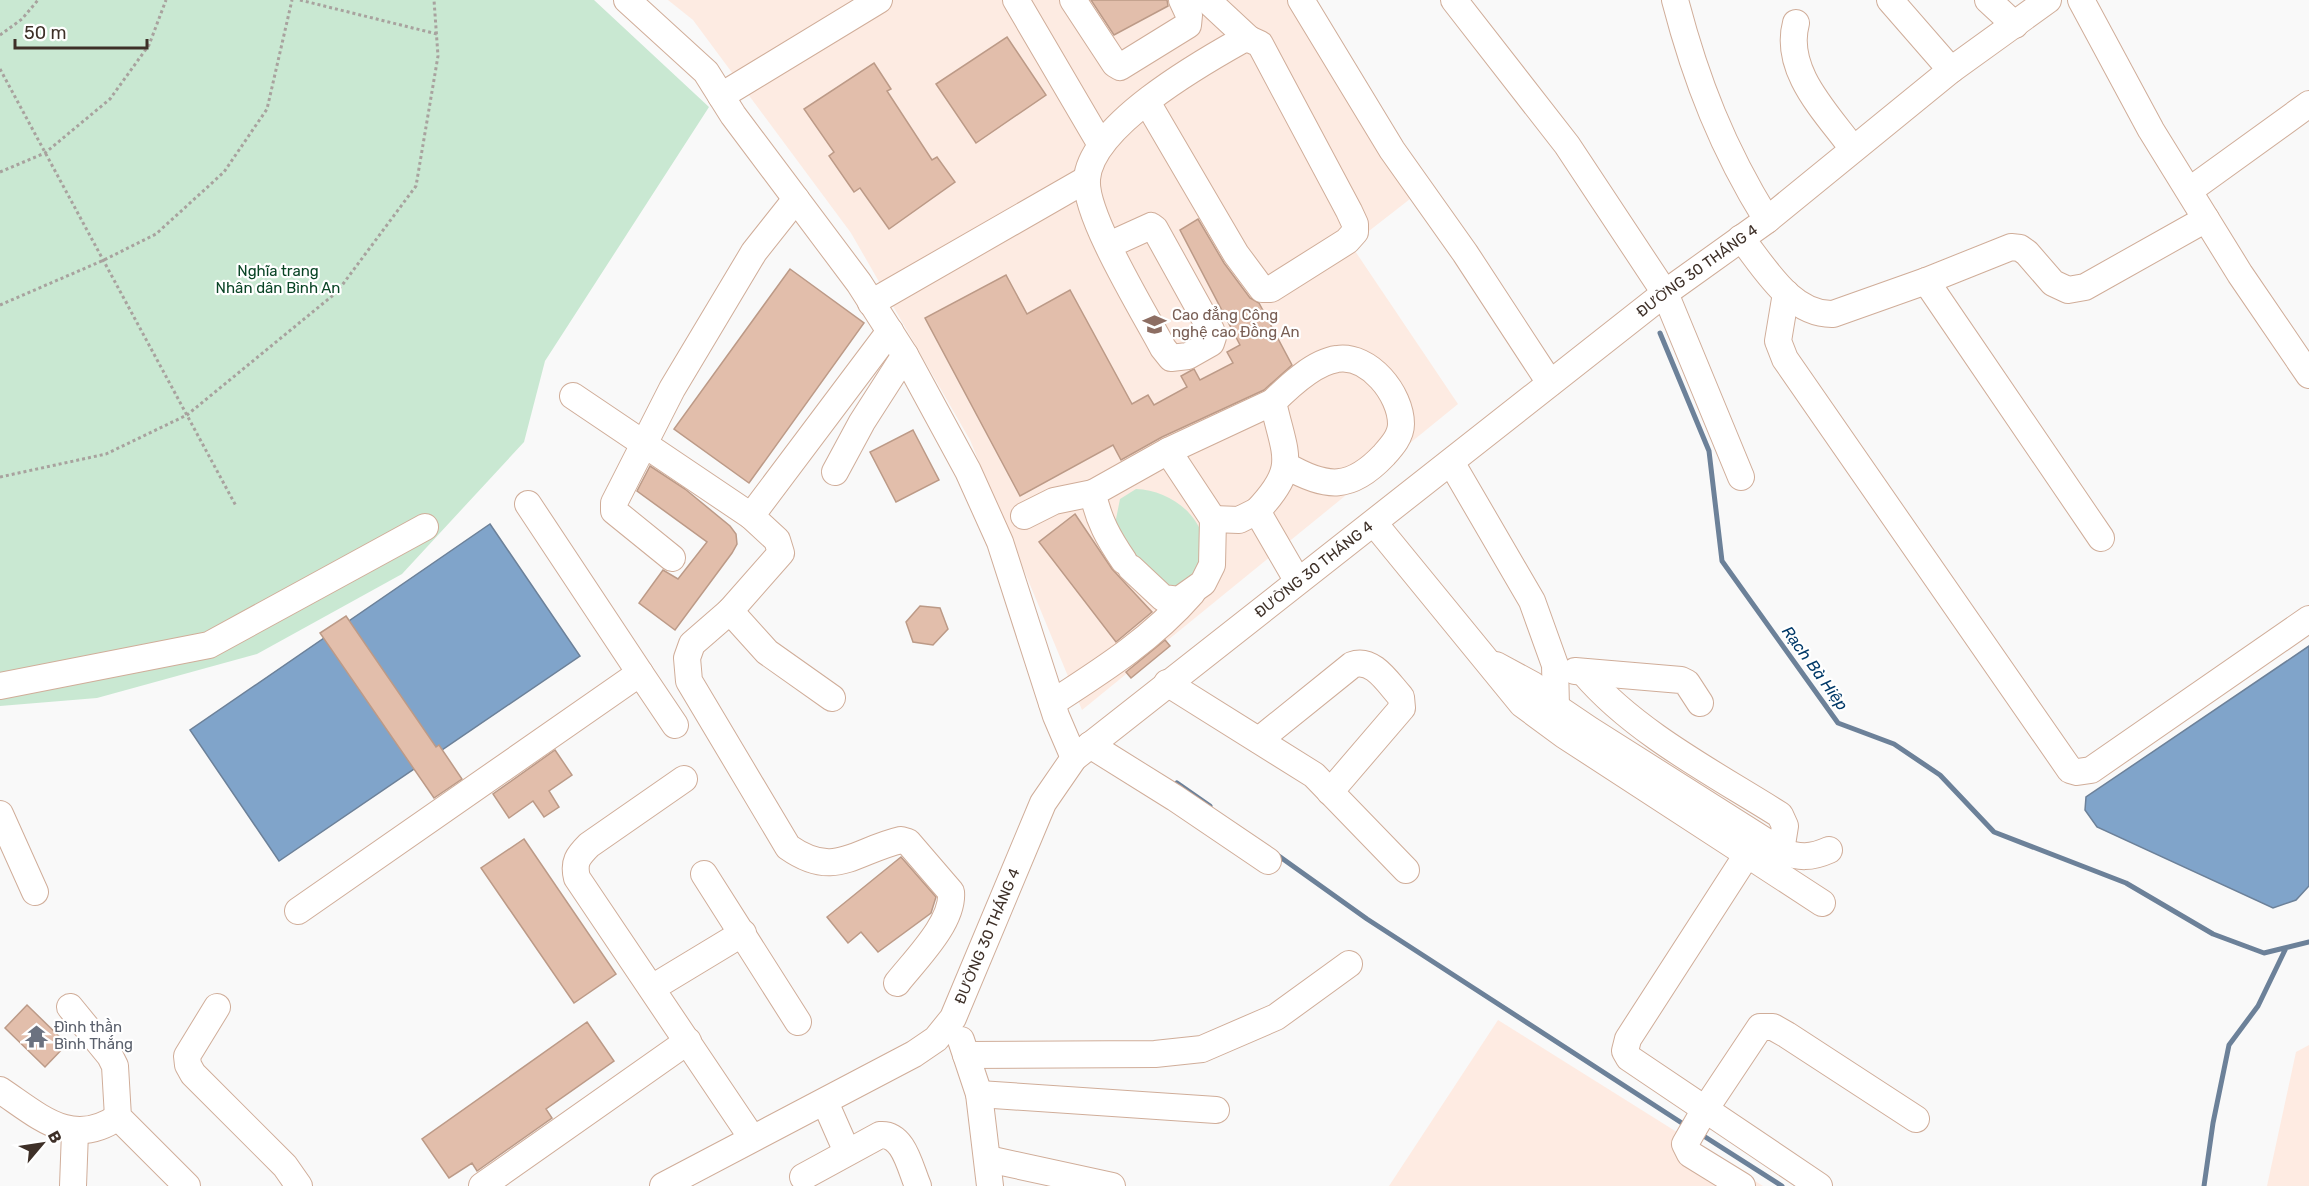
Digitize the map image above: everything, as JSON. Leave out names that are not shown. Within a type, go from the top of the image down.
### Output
[{"type":"street","points":[[627,0],[706,72],[872,303],[905,355],[968,471],[1000,542],[1052,703],[1082,752],[1175,798],[1268,861]]},
{"type":"street","points":[[722,96],[879,0]]},
{"type":"street","points":[[1016,0],[1101,145]]},
{"type":"street","points":[[1072,0],[1115,64],[1120,67],[1188,25],[1189,15],[1182,0]]},
{"type":"street","points":[[1148,102],[1236,254],[1256,284],[1262,289],[1271,289],[1347,241],[1355,232],[1355,224],[1260,44],[1249,39],[1207,0]]},
{"type":"street","points":[[1301,0],[1392,150],[1465,253],[1550,383]]},
{"type":"street","points":[[1454,0],[1567,145],[1665,293],[1741,477]]},
{"type":"street","points":[[1675,0],[1702,87],[1723,144],[1767,220]]},
{"type":"street","points":[[1890,0],[1951,70]]},
{"type":"street","points":[[1988,0],[2015,25]]},
{"type":"street","name":"ĐƯỜNG 30 THÁNG 4","points":[[663,1186],[825,1102],[914,1054],[936,1039],[953,1018],[1043,803],[1082,752],[1297,580],[1374,523],[1665,293],[1767,220],[1951,70],[2048,0]]},
{"type":"street","points":[[2080,0],[2134,100],[2206,219],[2240,274],[2309,375]]},
{"type":"street","points":[[1796,23],[1793,36],[1795,62],[1805,81],[1853,149]]},
{"type":"street","points":[[1109,244],[1143,227],[1151,226],[1155,229],[1211,330],[1214,337],[1211,343],[1188,356],[1171,358],[1163,348],[1096,221],[1087,179],[1090,162],[1101,145],[1171,81],[1242,40],[1249,39]]},
{"type":"street","points":[[2190,190],[2309,104]]},
{"type":"street","points":[[872,303],[1087,179]]},
{"type":"street","points":[[672,558],[612,507],[672,389],[754,252],[796,199]]},
{"type":"street","points":[[1741,238],[1786,293],[1808,310],[1819,314],[1833,314],[2012,247],[2020,248],[2027,253],[2061,288],[2085,287],[2206,219]]},
{"type":"street","points":[[1926,281],[2101,538]]},
{"type":"street","points":[[1786,293],[1778,341],[1785,359],[2070,770],[2077,772],[2091,770],[2309,619]]},
{"type":"street","points":[[751,516],[890,331]]},
{"type":"street","points":[[835,472],[862,422],[905,355]]},
{"type":"street","points":[[1024,516],[1054,501],[1093,493],[1168,451],[1273,402],[1307,373],[1337,359],[1361,363],[1382,379],[1396,400],[1401,424],[1395,443],[1359,476],[1334,483],[1313,481],[1287,466]]},
{"type":"street","points":[[573,396],[751,516],[777,540],[781,553],[730,611],[692,644],[687,658],[689,681],[788,847],[803,857],[833,864],[901,840],[908,842],[951,892],[952,903],[945,920],[897,983]]},
{"type":"street","points":[[1213,519],[1239,520],[1257,511],[1275,492],[1287,466],[1273,402]]},
{"type":"street","points":[[1052,703],[1166,623],[1203,584],[1212,565],[1213,519],[1168,451]]},
{"type":"street","points":[[1451,462],[1532,601],[1555,665],[1556,707]]},
{"type":"street","points":[[1093,493],[1097,514],[1105,532],[1127,565],[1163,598],[1179,600],[1192,593]]},
{"type":"street","points":[[528,504],[675,724]]},
{"type":"street","points":[[1257,511],[1297,580]]},
{"type":"street","points":[[1374,523],[1522,704],[1564,735],[1822,903]]},
{"type":"street","points":[[0,686],[209,645],[425,527]]},
{"type":"street","points":[[730,611],[767,652],[832,698]]},
{"type":"street","points":[[1486,659],[1533,685],[1556,707],[1781,851],[1795,857],[1807,857],[1829,850]]},
{"type":"street","points":[[1259,740],[1352,665],[1360,662],[1370,664],[1401,697],[1402,708],[1330,792]]},
{"type":"street","points":[[1555,665],[1584,673],[1681,680],[1687,683],[1700,703]]},
{"type":"street","points":[[298,911],[640,672]]},
{"type":"street","points":[[1584,673],[1599,690],[1650,731],[1780,815],[1785,826],[1781,851]]},
{"type":"street","points":[[1167,683],[1314,775],[1406,870]]},
{"type":"street","points":[[684,779],[589,845],[578,855],[574,867],[577,878],[752,1138]]},
{"type":"street","points":[[0,814],[35,892]]},
{"type":"street","points":[[1748,853],[1626,1045],[1629,1058],[1697,1123],[1819,1186]]},
{"type":"street","points":[[704,873],[798,1022]]},
{"type":"street","points":[[652,988],[743,933]]},
{"type":"street","points":[[966,1055],[1155,1054],[1202,1049],[1276,1017],[1349,964]]},
{"type":"street","points":[[70,1007],[116,1066],[118,1117],[187,1186]]},
{"type":"street","points":[[217,1007],[187,1056],[188,1065],[193,1074],[285,1166],[299,1186]]},
{"type":"street","points":[[953,1018],[979,1094],[990,1186]]},
{"type":"street","points":[[1742,1186],[1690,1154],[1686,1149],[1697,1123],[1761,1027],[1773,1027],[1916,1119]]},
{"type":"street","points":[[482,1186],[688,1041]]},
{"type":"street","points":[[0,1090],[33,1112],[75,1132],[94,1130],[118,1117]]},
{"type":"street","points":[[979,1094],[1216,1110]]},
{"type":"street","points":[[825,1102],[846,1152]]},
{"type":"street","points":[[73,1186],[75,1132]]},
{"type":"street","points":[[803,1177],[846,1152],[880,1135],[889,1134],[898,1139],[918,1186]]},
{"type":"street","points":[[988,1159],[1112,1186]]},
{"type":"path","points":[[0,35],[22,20],[38,0]]},
{"type":"path","points":[[0,172],[45,153],[110,99],[149,45],[166,0]]},
{"type":"path","points":[[0,305],[104,260],[156,234],[224,172],[267,109],[292,0]]},
{"type":"path","points":[[300,0],[436,34]]},
{"type":"path","points":[[0,477],[106,454],[187,415],[337,291],[416,186],[438,57],[434,0]]},
{"type":"path","points":[[0,69],[236,506]]},
{"type":"shaded area","name":"Cao đẳng Công nghệ cao Đồng An","points":[[668,0],[1296,0],[1410,199],[1351,245],[1458,404],[1082,710],[970,440],[851,233],[693,20]]},
{"type":"shaded area","points":[[1498,1020],[1763,1186],[1389,1186]]},
{"type":"shaded area","points":[[2309,1045],[2309,1186],[2267,1186],[2296,1052]]},
{"type":"green space","name":"Nghĩa trang Nhân dân Bình An","points":[[0,0],[594,0],[709,107],[545,361],[524,442],[402,574],[257,654],[97,698],[0,706]]},
{"type":"green space","points":[[1136,489],[1158,493],[1169,498],[1179,504],[1195,520],[1204,541],[1203,575],[1170,592],[1142,575],[1115,524],[1120,499]]},
{"type":"water","points":[[490,524],[580,656],[279,861],[190,730]]},
{"type":"water","points":[[2309,646],[2309,886],[2296,900],[2273,908],[2097,827],[2085,810],[2086,797]]},
{"type":"building","points":[[1091,0],[1167,0],[1168,6],[1114,35]]},
{"type":"building","points":[[1007,37],[1046,95],[976,143],[936,84]]},
{"type":"building","points":[[874,63],[891,89],[887,91],[932,160],[937,157],[955,182],[889,229],[860,188],[854,192],[829,156],[834,152],[804,109]]},
{"type":"building","points":[[1198,219],[1224,263],[1250,298],[1259,303],[1292,365],[1264,390],[1162,437],[1121,460],[1113,445],[1020,496],[925,318],[1006,275],[1027,314],[1070,290],[1132,404],[1148,395],[1154,405],[1187,387],[1181,376],[1192,370],[1194,369],[1200,380],[1233,363],[1227,352],[1240,345],[1180,230]]},
{"type":"building","points":[[790,269],[864,323],[749,483],[674,429]]},
{"type":"building","points":[[913,430],[939,480],[896,502],[870,452]]},
{"type":"building","points":[[650,466],[685,489],[730,526],[736,534],[737,544],[732,553],[675,630],[639,603],[663,570],[678,579],[707,542],[637,491]]},
{"type":"building","points":[[1075,514],[1112,569],[1152,612],[1116,642],[1039,542]]},
{"type":"building","points":[[920,606],[940,608],[948,629],[933,645],[913,642],[906,622]]},
{"type":"building","points":[[346,616],[436,747],[439,745],[462,779],[434,798],[320,633]]},
{"type":"building","points":[[1165,640],[1170,646],[1131,678],[1126,672]]},
{"type":"building","points":[[555,750],[572,775],[549,791],[559,807],[544,817],[533,801],[509,818],[493,794]]},
{"type":"building","points":[[524,839],[616,974],[574,1003],[481,868]]},
{"type":"building","points":[[901,857],[936,897],[931,913],[878,952],[861,932],[848,943],[827,917]]},
{"type":"building","name":"Đình thần Bình Thắng","points":[[27,1005],[67,1044],[45,1067],[5,1028]]},
{"type":"building","points":[[587,1022],[614,1061],[546,1109],[552,1118],[477,1171],[472,1163],[449,1178],[422,1139]]},
{"type":"waterway","name":"Rạch Bà Hiệp","points":[[1660,333],[1709,451],[1722,561],[1838,723],[1894,744],[1940,775],[1994,832],[2126,883],[2213,934],[2264,953],[2309,942]]},
{"type":"waterway","points":[[1177,783],[1210,806]]},
{"type":"waterway","points":[[1276,854],[1367,919],[1688,1127]]},
{"type":"waterway","points":[[2204,1186],[2213,1123],[2229,1045],[2258,1006],[2286,948]]},
{"type":"waterway","points":[[1699,1133],[1782,1186]]},
{"type":"place","name":"Cao đẳng Công nghệ cao Đồng An","points":[[1154,324]]},
{"type":"place","name":"Đình thần Bình Thắng","points":[[36,1036]]}]
